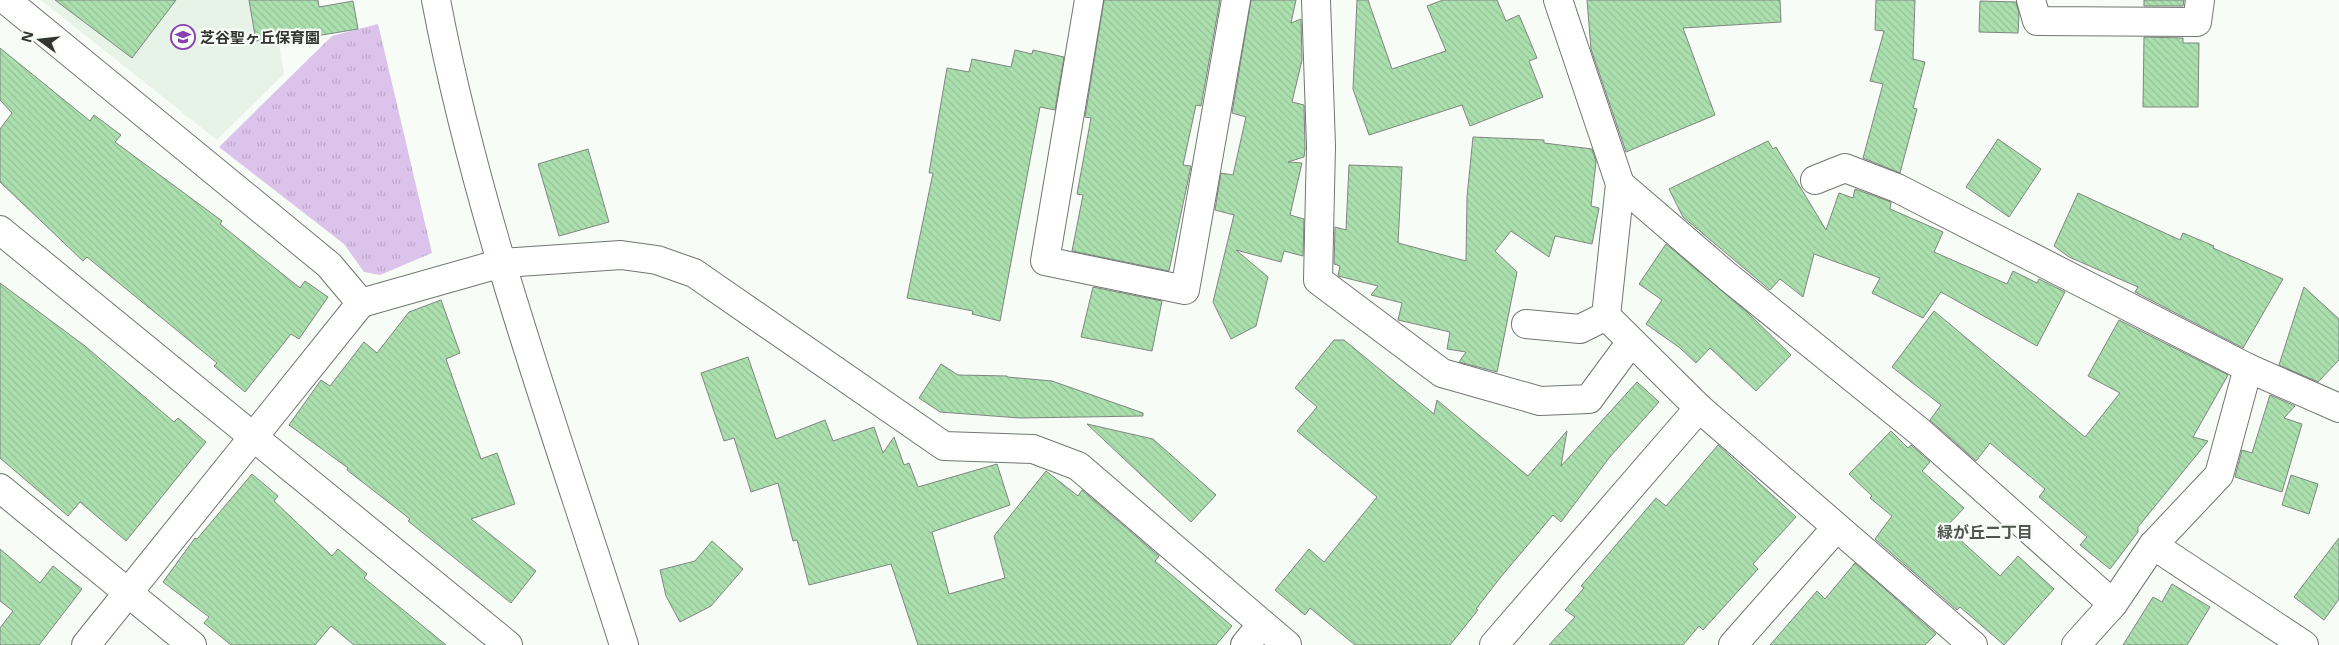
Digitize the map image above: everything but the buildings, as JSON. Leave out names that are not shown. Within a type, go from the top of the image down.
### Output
[{"type":"street","points":[[436,0],[449,69],[502,263],[624,645]]},
{"type":"street","points":[[1089,0],[1045,261],[1185,290],[1236,0]]},
{"type":"street","points":[[1316,0],[1321,146],[1318,280],[1442,373],[1540,401],[1589,399],[1631,342]]},
{"type":"street","points":[[1558,0],[1620,184],[1606,316],[1700,408],[1971,644]]},
{"type":"street","points":[[2031,0],[2037,21],[2178,22],[2197,22],[2200,0]]},
{"type":"street","points":[[5,2],[330,265],[361,303]]},
{"type":"street","points":[[1815,180],[1845,168],[1897,188],[2248,368],[2339,408]]},
{"type":"street","points":[[1620,184],[1727,276],[1920,432],[2114,604]]},
{"type":"street","points":[[0,230],[508,645]]},
{"type":"street","points":[[86,645],[361,303],[502,263],[622,255],[657,260],[694,273],[944,446],[1033,448],[1078,466],[1287,645]]},
{"type":"street","points":[[1526,324],[1580,329],[1606,316]]},
{"type":"street","points":[[2076,645],[2114,604],[2153,545],[2219,475],[2248,368]]},
{"type":"street","points":[[1494,645],[1700,408]]},
{"type":"street","points":[[0,488],[192,645]]},
{"type":"street","points":[[1733,645],[1836,528]]},
{"type":"street","points":[[2153,545],[2304,645]]},
{"type":"street","points":[[1245,645],[1262,624]]},
{"type":"shaded area","name":"芝谷聖ヶ丘保育園","points":[[41,0],[271,0],[284,74],[217,140]]},
{"type":"green space","points":[[378,24],[432,253],[380,275],[364,272],[344,244],[219,147],[332,36]]},
{"type":"place","name":"芝谷聖ヶ丘保育園","points":[[183,37]]},
{"type":"district","name":"緑が丘二丁目","points":[[1985,532]]}]
